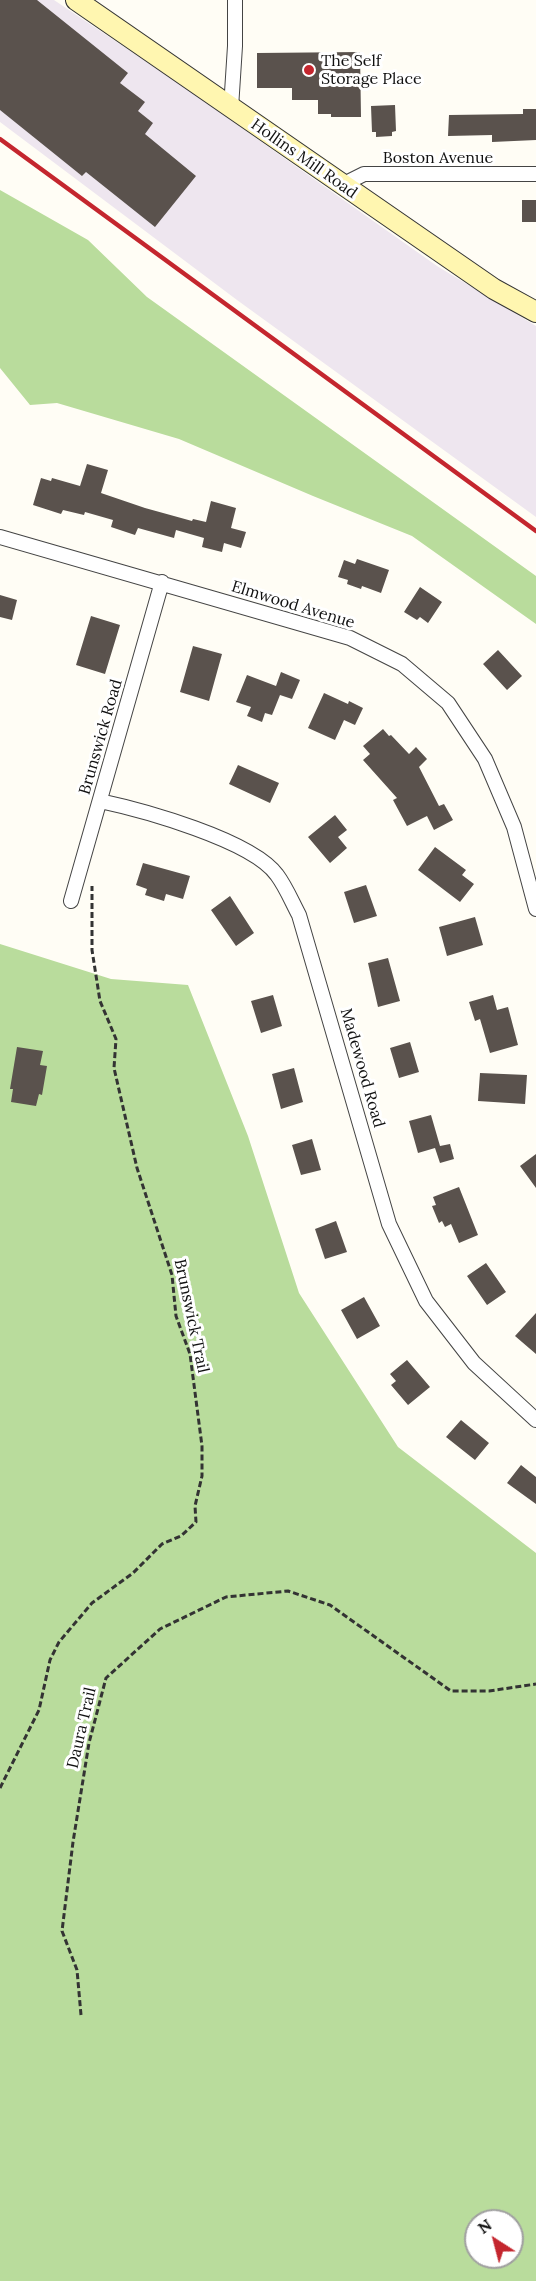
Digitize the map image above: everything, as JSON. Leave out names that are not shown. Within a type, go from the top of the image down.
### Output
[{"type":"street","name":"Hollins Mill Road","points":[[76,0],[494,289],[536,312]]},
{"type":"street","points":[[231,108],[235,0]]},
{"type":"street","name":"Boston Avenue","points":[[342,185],[364,174],[536,174]]},
{"type":"street","name":"Elmwood Avenue","points":[[0,537],[350,638],[402,664],[448,703],[484,759],[514,827],[536,909]]},
{"type":"street","name":"Brunswick Road","points":[[71,901],[162,582]]},
{"type":"street","name":"Madewood Road","points":[[100,801],[180,823],[243,848],[276,873],[299,915],[389,1224],[398,1243],[426,1301],[446,1328],[474,1363],[536,1420]]},
{"type":"path","name":"Brunswick Trail","points":[[0,1788],[39,1710],[50,1660],[60,1642],[92,1603],[133,1573],[162,1544],[181,1536],[196,1522],[195,1506],[202,1476],[202,1446],[190,1354],[176,1316],[172,1275],[137,1168],[114,1068],[116,1039],[100,1001],[92,950],[92,868],[84,858]]},
{"type":"path","name":"Daura Trail","points":[[81,2015],[77,1970],[62,1931],[89,1743],[106,1678],[160,1629],[226,1597],[288,1591],[330,1605],[451,1691],[489,1691],[536,1684]]},
{"type":"shaded area","points":[[0,0],[54,0],[178,83],[437,266],[536,326],[536,517],[237,300],[0,122]]},
{"type":"green space","points":[[0,190],[88,240],[147,297],[536,576],[536,624],[412,536],[179,439],[57,403],[30,405],[0,368]]},
{"type":"green space","points":[[0,944],[111,979],[188,985],[248,1136],[299,1293],[398,1447],[536,1553],[536,2281],[0,2281]]},
{"type":"building","points":[[0,0],[37,0],[128,73],[120,83],[145,102],[138,111],[153,123],[145,134],[196,176],[155,227],[86,172],[82,176],[0,110]]},
{"type":"building","name":"The Self Storage Place","points":[[360,52],[361,117],[331,117],[331,114],[318,114],[318,100],[292,100],[292,88],[257,88],[257,53]]},
{"type":"building","points":[[395,105],[396,131],[392,132],[392,136],[376,137],[376,132],[372,132],[371,106]]},
{"type":"building","points":[[523,109],[536,109],[536,140],[492,142],[492,135],[448,136],[449,115],[523,114]]},
{"type":"building","points":[[522,200],[536,200],[536,222],[522,222]]},
{"type":"building","points":[[87,464],[108,470],[101,493],[145,508],[192,521],[193,519],[206,522],[211,501],[236,508],[231,528],[246,532],[241,548],[224,543],[222,552],[202,547],[204,538],[176,530],[174,538],[138,528],[135,535],[111,527],[113,520],[85,512],[84,515],[63,510],[61,514],[33,505],[41,478],[51,481],[52,478],[80,486]]},
{"type":"building","points":[[357,559],[389,570],[381,593],[362,586],[361,589],[347,584],[348,580],[338,577],[344,560],[355,564]]},
{"type":"building","points":[[420,587],[442,602],[428,623],[420,617],[417,620],[404,612]]},
{"type":"building","points":[[0,595],[17,600],[12,620],[0,617]]},
{"type":"building","points":[[91,616],[120,625],[105,674],[76,665]]},
{"type":"building","points":[[193,646],[222,654],[209,701],[180,692]]},
{"type":"building","points":[[498,650],[522,676],[507,690],[483,664]]},
{"type":"building","points":[[281,672],[300,680],[292,699],[280,695],[272,715],[265,713],[262,722],[247,716],[251,707],[236,702],[247,675],[276,686]]},
{"type":"building","points":[[324,693],[363,708],[355,725],[344,720],[335,740],[308,728]]},
{"type":"building","points":[[383,729],[409,754],[416,747],[427,759],[419,767],[439,806],[444,804],[453,820],[434,830],[427,816],[407,826],[393,800],[397,798],[363,760],[370,754],[363,746]]},
{"type":"building","points":[[238,765],[279,783],[270,803],[229,784]]},
{"type":"building","points":[[335,815],[347,830],[338,837],[347,848],[330,863],[308,837]]},
{"type":"building","points":[[435,847],[466,870],[462,875],[474,884],[460,902],[418,870]]},
{"type":"building","points":[[143,863],[190,876],[183,899],[166,894],[164,901],[145,895],[147,889],[136,885]]},
{"type":"building","points":[[366,885],[377,916],[354,923],[344,892]]},
{"type":"building","points":[[230,896],[254,933],[236,946],[211,910]]},
{"type":"building","points":[[475,917],[483,945],[447,956],[439,927]]},
{"type":"building","points":[[388,958],[400,1001],[378,1007],[368,963]]},
{"type":"building","points":[[273,995],[282,1026],[261,1033],[251,1001]]},
{"type":"building","points":[[493,995],[497,1010],[508,1007],[518,1045],[490,1053],[480,1019],[475,1021],[469,1002]]},
{"type":"building","points":[[410,1042],[419,1072],[399,1078],[390,1048]]},
{"type":"building","points":[[17,1047],[43,1051],[40,1065],[47,1066],[42,1095],[39,1094],[36,1106],[11,1102],[13,1089],[10,1089]]},
{"type":"building","points":[[294,1068],[303,1102],[281,1109],[272,1074]]},
{"type":"building","points":[[480,1073],[527,1075],[525,1104],[478,1101]]},
{"type":"building","points":[[431,1115],[440,1146],[450,1144],[454,1159],[440,1163],[435,1148],[418,1153],[409,1121]]},
{"type":"building","points":[[312,1139],[321,1170],[301,1175],[292,1145]]},
{"type":"building","points":[[536,1154],[536,1188],[520,1166]]},
{"type":"building","points":[[459,1187],[478,1235],[459,1243],[451,1224],[445,1227],[442,1221],[439,1223],[432,1206],[436,1205],[433,1197]]},
{"type":"building","points":[[336,1221],[347,1252],[325,1259],[315,1229]]},
{"type":"building","points":[[486,1263],[506,1292],[487,1305],[467,1276]]},
{"type":"building","points":[[364,1297],[380,1326],[357,1339],[341,1310]]},
{"type":"building","points":[[536,1313],[536,1354],[515,1336]]},
{"type":"building","points":[[407,1360],[430,1387],[408,1405],[391,1385],[396,1381],[390,1374]]},
{"type":"building","points":[[461,1420],[489,1443],[475,1460],[446,1437]]},
{"type":"building","points":[[521,1465],[536,1477],[536,1504],[507,1483]]},
{"type":"railway","points":[[0,139],[536,531]]},
{"type":"place","name":"The Self Storage Place","points":[[309,70]]}]
